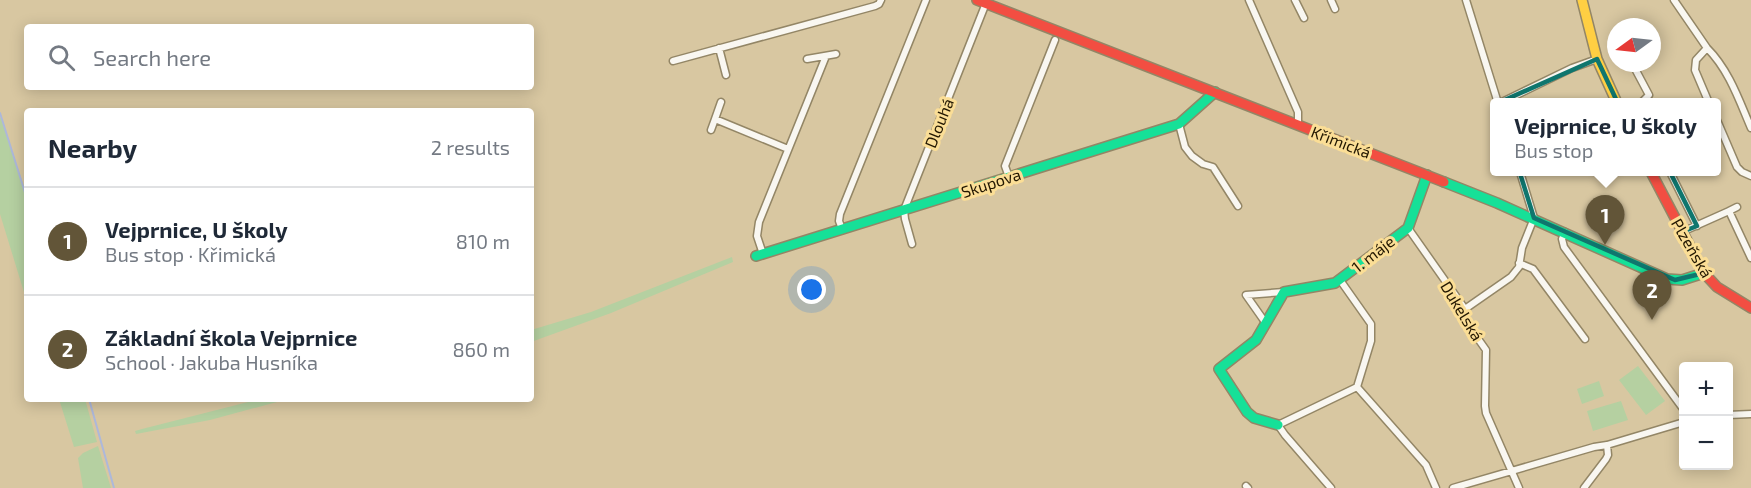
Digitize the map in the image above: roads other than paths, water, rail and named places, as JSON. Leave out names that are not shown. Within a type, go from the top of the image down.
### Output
[{"type":"street","points":[[673,60],[875,6],[881,0]]},
{"type":"street","points":[[842,230],[839,221],[840,214],[926,0]]},
{"type":"street","points":[[1295,0],[1304,18]]},
{"type":"street","points":[[1331,0],[1335,9]]},
{"type":"street","points":[[1466,0],[1498,98]]},
{"type":"street","points":[[1582,0],[1597,59],[1615,98]]},
{"type":"street","points":[[1674,0],[1728,76],[1751,128]]},
{"type":"street","points":[[1251,1],[1298,112],[1298,125]]},
{"type":"street","name":"Křimická","points":[[981,2],[1534,218],[1667,279],[1682,280],[1704,273]]},
{"type":"street","name":"Dlouhá","points":[[904,210],[981,2]]},
{"type":"street","points":[[1009,177],[1005,166],[1055,40]]},
{"type":"street","points":[[719,48],[726,75]]},
{"type":"street","points":[[1707,48],[1696,60],[1695,70],[1707,98]]},
{"type":"street","points":[[807,59],[836,54]]},
{"type":"street","points":[[760,255],[758,225],[826,56]]},
{"type":"street","points":[[1508,98],[1597,59]]},
{"type":"street","points":[[1637,72],[1649,95],[1646,98]]},
{"type":"street","name":"Skupova","points":[[760,255],[1179,124],[1215,92]]},
{"type":"street","points":[[711,130],[721,102]]},
{"type":"street","points":[[715,119],[788,149]]},
{"type":"street","points":[[1179,124],[1185,147],[1203,164],[1213,167],[1238,206]]},
{"type":"street","points":[[1721,130],[1737,167],[1751,176]]},
{"type":"street","name":"1. máje","points":[[1265,322],[1246,295],[1335,284],[1407,228],[1427,175]]},
{"type":"street","points":[[1465,309],[1516,272],[1522,248],[1534,218],[1521,176]]},
{"type":"street","name":"Plzeňská","points":[[1655,176],[1704,273],[1717,287],[1751,308]]},
{"type":"street","points":[[1672,176],[1697,226]]},
{"type":"street","points":[[1682,232],[1737,207]]},
{"type":"street","points":[[904,210],[912,244]]},
{"type":"street","points":[[1728,211],[1751,258]]},
{"type":"street","name":"Dukelská","points":[[1407,228],[1465,309],[1464,319],[1486,350],[1485,406],[1519,488]]},
{"type":"street","points":[[1565,232],[1562,239],[1564,247],[1679,405]]},
{"type":"street","points":[[1519,263],[1533,269],[1585,339]]},
{"type":"street","points":[[1278,425],[1357,387],[1371,341],[1371,324],[1340,280]]},
{"type":"street","points":[[1284,292],[1256,340],[1219,369],[1247,412],[1254,418],[1278,425],[1331,488]]},
{"type":"street","points":[[1357,387],[1426,465],[1436,488]]},
{"type":"street","points":[[1733,414],[1751,414]]},
{"type":"street","points":[[1453,488],[1679,423]]},
{"type":"street","points":[[1584,488],[1606,459],[1607,445]]},
{"type":"waterway","points":[[0,113],[24,189]]},
{"type":"waterway","points":[[90,402],[114,488]]},
{"type":"place","name":"Vejprnice, U školy","points":[[1605,245]]},
{"type":"place","name":"Základní škola Vejprnice","points":[[1652,320]]}]
